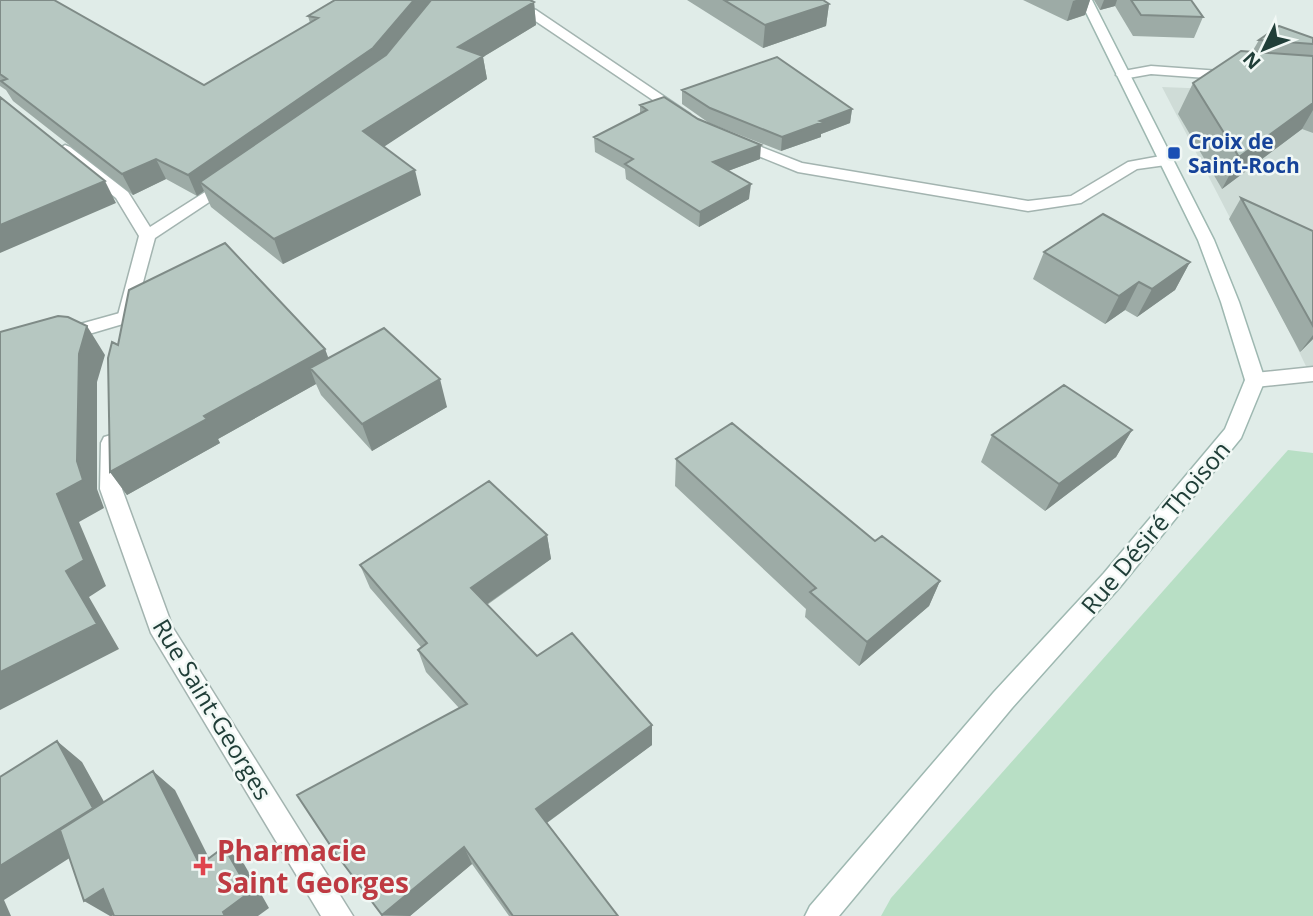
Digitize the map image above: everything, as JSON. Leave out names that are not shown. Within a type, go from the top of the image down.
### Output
[{"type":"street","points":[[498,0],[532,13],[692,120]]},
{"type":"street","points":[[1086,0],[1206,240],[1230,302],[1255,380],[1313,373]]},
{"type":"street","points":[[1123,75],[1151,70],[1245,77]]},
{"type":"street","points":[[727,138],[798,167],[1028,206],[1075,200],[1133,165],[1166,160]]},
{"type":"street","points":[[51,139],[122,195],[147,236]]},
{"type":"street","points":[[120,343],[147,236],[241,175]]},
{"type":"street","points":[[38,342],[127,317]]},
{"type":"street","name":"Rue Désiré Thoison","points":[[820,916],[1003,700],[1112,580],[1234,433],[1255,380]]},
{"type":"street","name":"Rue Saint-Georges","points":[[110,422],[111,489],[163,632],[338,916]]},
{"type":"shaded area","points":[[1162,87],[1313,93],[1313,381],[1294,341]]},
{"type":"green space","points":[[1288,450],[1313,453],[1313,916],[881,916],[891,898]]},
{"type":"building","points":[[0,0],[54,0],[204,85],[318,18],[308,16],[335,0],[414,0],[373,48],[188,175],[156,159],[122,174],[1,81],[7,79],[0,74]]},
{"type":"building","points":[[431,0],[534,2],[458,47],[483,56],[363,131],[415,170],[274,239],[200,182],[386,55]]},
{"type":"building","points":[[724,0],[823,0],[829,4],[765,25]]},
{"type":"building","points":[[1131,0],[1191,0],[1203,17],[1141,15]]},
{"type":"building","points":[[1279,26],[1313,38],[1313,44],[1259,40]]},
{"type":"building","points":[[1241,51],[1313,56],[1313,103],[1239,157],[1193,83]]},
{"type":"building","points":[[777,57],[852,109],[782,137],[710,108],[682,90]]},
{"type":"building","points":[[0,97],[105,181],[0,225]]},
{"type":"building","points":[[664,97],[698,119],[761,145],[713,162],[751,184],[700,212],[625,164],[633,159],[594,137],[647,110],[640,105]]},
{"type":"building","points":[[1241,198],[1313,231],[1313,326]]},
{"type":"building","points":[[1103,214],[1190,262],[1152,289],[1139,282],[1119,296],[1044,252]]},
{"type":"building","points":[[225,243],[325,349],[204,416],[207,419],[110,472],[108,358],[112,342],[118,345],[129,290]]},
{"type":"building","points":[[58,316],[68,317],[87,326],[79,354],[77,461],[83,480],[57,494],[84,560],[66,571],[97,624],[0,672],[0,332]]},
{"type":"building","points":[[384,328],[440,379],[362,424],[310,368]]},
{"type":"building","points":[[1064,385],[1132,430],[1059,484],[992,435]]},
{"type":"building","points":[[732,423],[875,541],[882,536],[940,581],[867,642],[810,592],[816,588],[676,459]]},
{"type":"building","points":[[489,481],[547,535],[471,588],[537,656],[572,633],[652,725],[536,809],[618,916],[513,916],[464,847],[382,915],[336,854],[297,795],[467,704],[418,650],[427,643],[360,565]]},
{"type":"building","points":[[57,741],[93,808],[0,866],[0,777]]},
{"type":"building","points":[[153,771],[200,865],[224,847],[250,892],[223,912],[225,916],[114,916],[103,889],[84,901],[60,830]]},
{"type":"place","name":"Croix de Saint-Roch","points":[[1174,153]]},
{"type":"place","name":"Pharmacie Saint Georges","points":[[203,866]]}]
